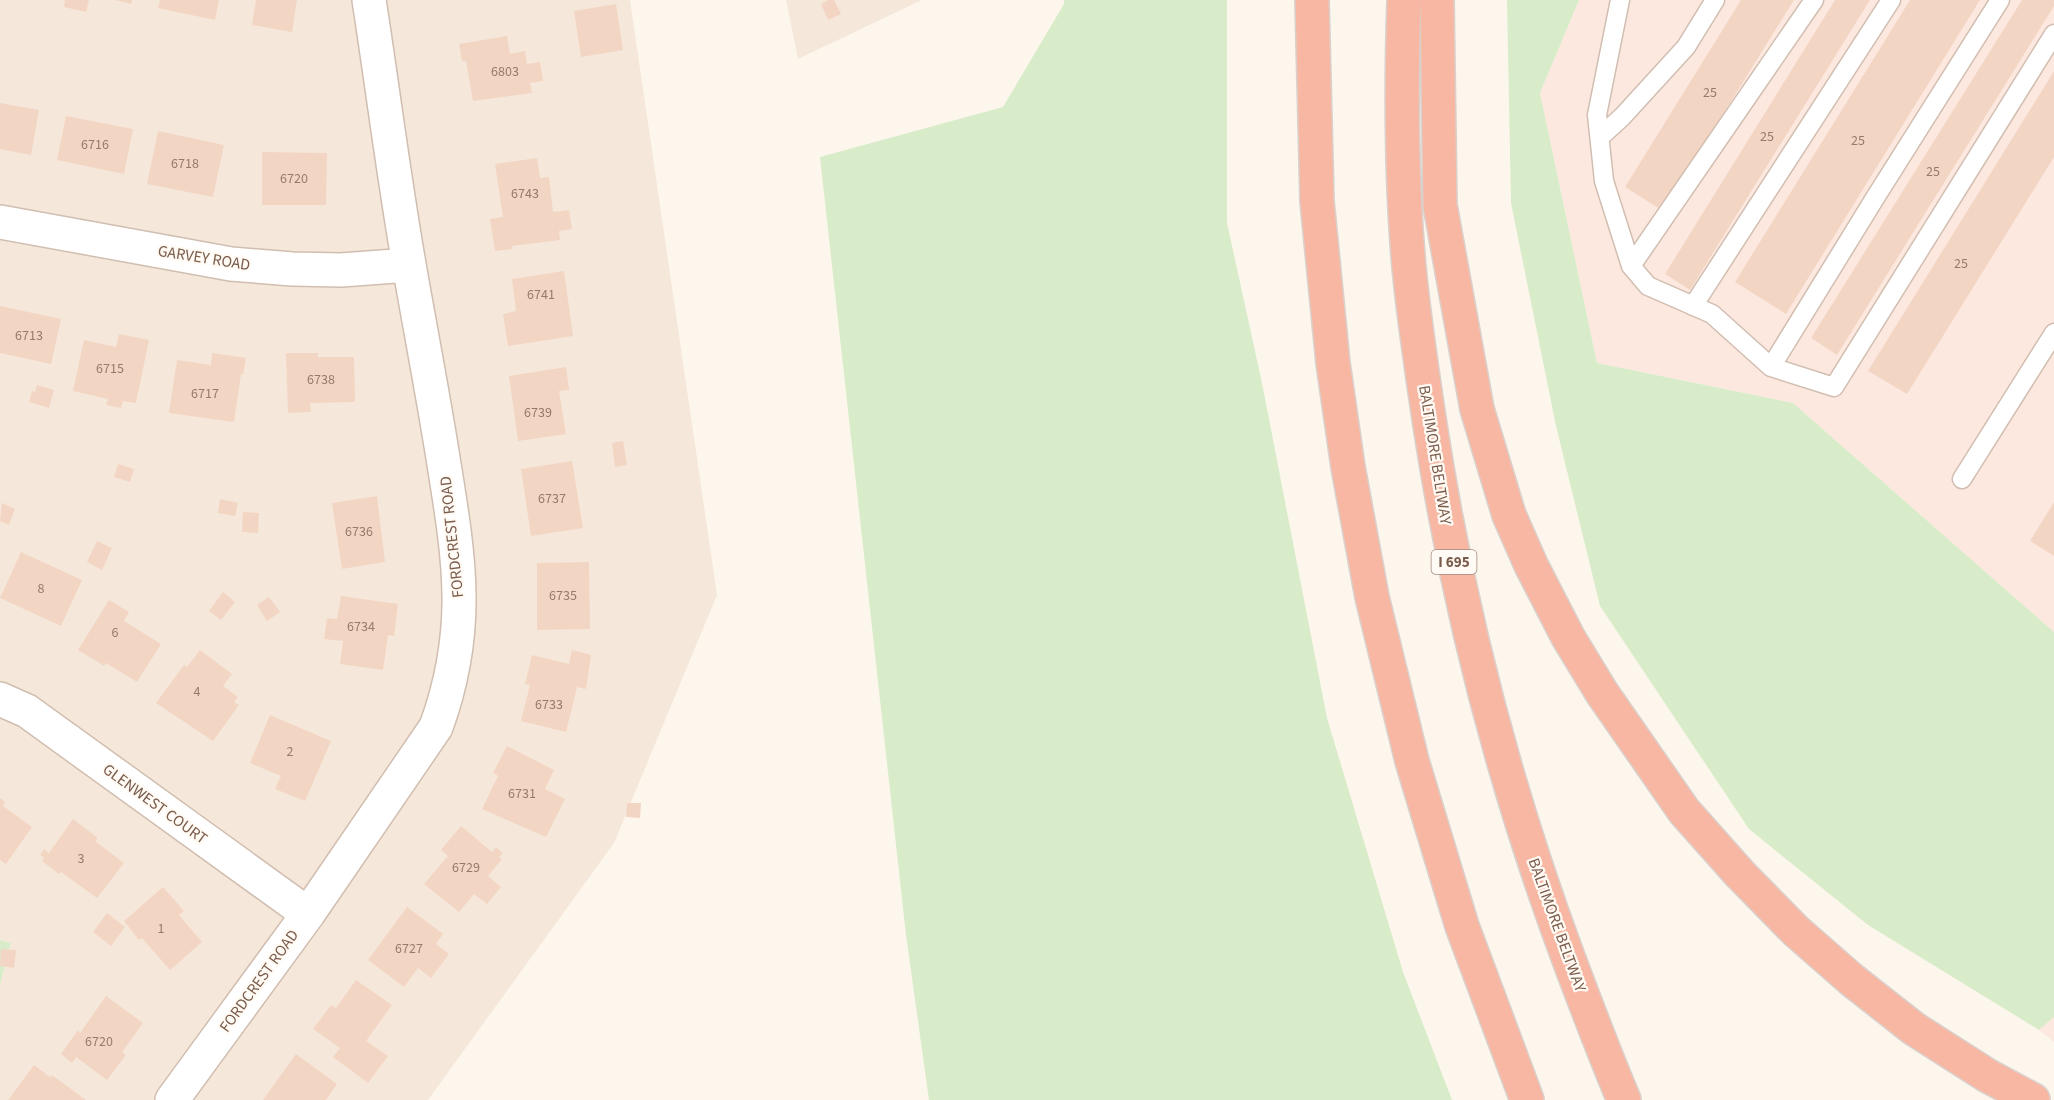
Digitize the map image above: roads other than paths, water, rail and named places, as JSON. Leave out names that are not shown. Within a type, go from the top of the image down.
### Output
[{"type":"highway","points":[[1312,0],[1317,201],[1333,363],[1348,467],[1372,597],[1412,761],[1462,927],[1527,1100]]},
{"type":"highway","name":"BALTIMORE BELTWAY","points":[[1404,0],[1403,149],[1409,267],[1423,380],[1445,519],[1467,622],[1493,724],[1526,837],[1606,1058],[1624,1100]]},
{"type":"highway","points":[[1437,0],[1440,205],[1477,409],[1509,515],[1568,637],[1602,693],[1684,811],[1740,874],[1796,931],[1852,980],[1913,1028],[1988,1076],[2033,1100]]},
{"type":"street","name":"FORDCREST ROAD","points":[[172,1100],[308,914],[436,727],[448,695],[454,666],[459,634],[460,597],[457,545],[369,0]]},
{"type":"street","name":"GARVEY ROAD","points":[[0,222],[231,264],[331,270],[410,265]]},
{"type":"street","name":"GLENWEST COURT","points":[[0,699],[27,711],[308,914]]},
{"type":"lane","points":[[1620,0],[1598,115],[1604,180],[1631,266],[1648,286],[1712,314],[1771,367],[1834,387],[2054,34]]},
{"type":"lane","points":[[1600,137],[1622,117],[1686,47],[1715,0]]},
{"type":"lane","points":[[1631,266],[1814,0]]},
{"type":"lane","points":[[1693,306],[1891,0]]},
{"type":"lane","points":[[1771,367],[2000,0]]},
{"type":"lane","points":[[1962,479],[2054,333]]}]
